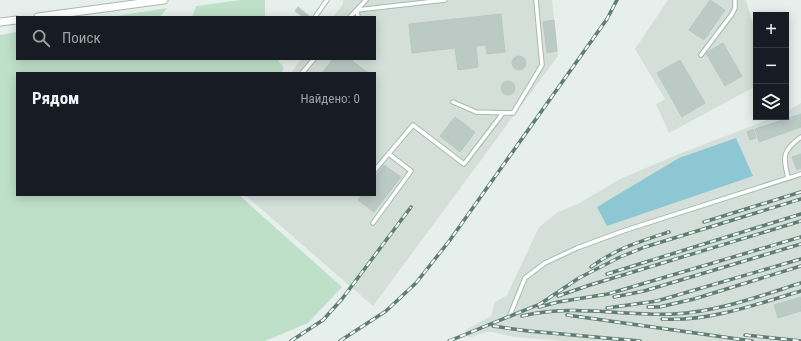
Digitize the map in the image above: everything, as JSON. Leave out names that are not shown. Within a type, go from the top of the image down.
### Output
[{"type":"street","points":[[45,16],[164,0]]},
{"type":"street","points":[[0,22],[16,20]]},
{"type":"lane","points":[[316,16],[327,0]]},
{"type":"lane","points":[[351,16],[366,0]]},
{"type":"lane","points":[[357,10],[445,0]]},
{"type":"lane","points":[[453,102],[476,112],[513,113],[542,65],[536,0]]},
{"type":"lane","points":[[701,55],[732,14],[735,8],[735,0]]},
{"type":"lane","points":[[357,10],[358,16]]},
{"type":"lane","points":[[303,72],[313,60]]},
{"type":"lane","points":[[376,169],[413,125],[464,164],[503,113]]},
{"type":"lane","points":[[788,178],[784,160],[786,150],[801,137]]},
{"type":"lane","points":[[372,222],[411,171],[389,154]]},
{"type":"lane","points":[[510,315],[525,278],[545,263],[577,248],[623,230],[801,174]]},
{"type":"shaded area","points":[[343,0],[552,0],[558,56],[373,306],[246,196],[376,196],[376,72],[292,72],[300,60],[376,60],[376,16],[334,16],[343,4]]},
{"type":"shaded area","points":[[668,0],[746,0],[753,24],[753,88],[669,133],[656,104],[665,99],[635,49]]},
{"type":"shaded area","points":[[801,103],[801,341],[563,341],[514,337],[493,332],[486,332],[468,337],[466,330],[491,316],[495,302],[507,295],[539,227],[558,212],[578,204],[620,179],[679,154],[767,120],[789,120],[789,110]]},
{"type":"green space","points":[[241,0],[265,0],[265,16],[192,16],[196,6]]},
{"type":"green space","points":[[167,8],[161,16],[116,16]]},
{"type":"green space","points":[[16,32],[16,60],[278,60],[284,68],[282,72],[16,72],[16,196],[240,196],[342,287],[308,323],[265,341],[0,341],[0,35]]},
{"type":"water","points":[[736,138],[753,176],[607,226],[597,207],[679,158]]},
{"type":"building","points":[[710,0],[725,10],[704,40],[689,30]]},
{"type":"building","points":[[298,7],[309,16],[302,16],[295,11]]},
{"type":"building","points":[[501,14],[505,52],[487,54],[486,45],[476,46],[478,67],[458,70],[455,48],[412,53],[409,24]]},
{"type":"building","points":[[554,20],[557,51],[547,53],[543,22]]},
{"type":"building","points":[[723,43],[742,76],[725,86],[706,53]]},
{"type":"building","points":[[516,56],[522,56],[526,60],[526,66],[522,70],[516,70],[512,66],[512,60]]},
{"type":"building","points":[[332,60],[351,60],[367,72],[323,72]]},
{"type":"building","points":[[680,60],[705,103],[682,117],[657,73]]},
{"type":"building","points":[[505,81],[511,81],[515,85],[515,91],[511,95],[505,95],[501,91],[501,85]]},
{"type":"building","points":[[801,114],[801,127],[759,142],[755,129],[783,120],[789,120],[789,118]]},
{"type":"building","points":[[455,117],[475,132],[460,152],[440,136]]},
{"type":"building","points":[[753,129],[756,138],[750,140],[747,132]]},
{"type":"building","points":[[801,154],[801,168],[797,170],[792,157]]},
{"type":"building","points":[[384,165],[401,177],[374,212],[358,200],[361,196],[376,196],[376,176]]},
{"type":"building","points":[[801,297],[801,311],[778,318],[774,305]]},
{"type":"railway","points":[[340,341],[386,311],[416,283],[450,240],[607,19],[617,0]]},
{"type":"railway","points":[[704,222],[801,192]]},
{"type":"railway","points":[[449,341],[540,304],[579,278],[620,257],[645,247],[801,199]]},
{"type":"railway","points":[[291,341],[323,320],[342,299],[411,207]]},
{"type":"railway","points":[[607,274],[801,214]]},
{"type":"railway","points":[[558,296],[801,221]]},
{"type":"railway","points":[[591,267],[619,250],[669,232]]},
{"type":"railway","points":[[539,307],[558,302],[608,294],[801,237]]},
{"type":"railway","points":[[614,297],[644,291],[801,244]]},
{"type":"railway","points":[[607,308],[657,301],[801,259]]},
{"type":"railway","points":[[648,307],[659,307],[694,299],[801,266]]},
{"type":"railway","points":[[522,316],[560,311],[655,314],[690,313],[738,303],[801,283]]},
{"type":"railway","points":[[662,319],[697,318],[715,315],[801,291]]},
{"type":"railway","points":[[567,315],[752,341]]},
{"type":"railway","points":[[493,326],[528,331],[640,341]]},
{"type":"railway","points":[[745,335],[801,341]]}]
